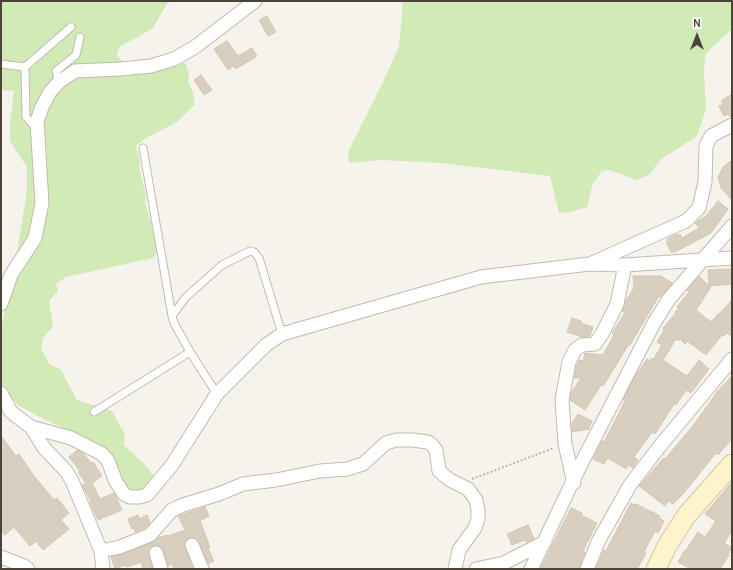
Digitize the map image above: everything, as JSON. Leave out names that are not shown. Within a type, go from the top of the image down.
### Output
[{"type":"street","points":[[1,304],[12,275],[35,238],[42,203],[37,121],[50,92],[59,82],[75,71],[151,66],[174,59],[195,47],[255,1]]},
{"type":"street","points":[[589,264],[686,221],[699,208],[705,182],[706,146],[711,136],[732,125]]},
{"type":"street","points":[[531,569],[574,483],[582,462],[654,323],[669,299],[732,226]]},
{"type":"street","points":[[1,392],[6,415],[31,427],[71,438],[102,454],[108,461],[116,482],[124,494],[130,497],[139,497],[147,495],[172,465],[217,394],[266,345],[282,334],[481,277],[589,264],[625,265],[732,258]]},
{"type":"street","points":[[574,483],[565,444],[562,400],[569,362],[575,350],[582,345],[595,344],[602,334],[617,304],[625,265]]},
{"type":"street","points":[[587,569],[600,540],[630,485],[660,446],[732,359]]},
{"type":"street","points":[[31,427],[44,448],[66,471],[72,481],[101,551],[103,569]]},
{"type":"street","points":[[101,551],[120,547],[144,538],[154,532],[172,510],[183,504],[219,494],[243,484],[276,480],[320,471],[347,469],[363,464],[386,443],[396,440],[428,442],[436,450],[439,471],[450,480],[468,489],[476,500],[478,519],[475,528],[460,550],[455,569]]},
{"type":"street","points":[[656,569],[667,546],[686,516],[732,464]]},
{"type":"street","points":[[219,494],[221,499],[236,496]]},
{"type":"street","points":[[476,569],[504,563],[545,542]]},
{"type":"street","points":[[192,545],[202,569]]},
{"type":"street","points":[[156,553],[161,569]]},
{"type":"street","points":[[1,558],[24,566],[28,569]]},
{"type":"lane","points":[[1,64],[25,67],[72,27]]},
{"type":"lane","points":[[59,82],[56,71],[76,55],[80,37]]},
{"type":"lane","points":[[25,67],[26,117],[38,130]]},
{"type":"lane","points":[[143,148],[174,323],[190,352],[217,394]]},
{"type":"lane","points":[[172,316],[185,298],[222,265],[250,251],[254,252],[259,258],[282,334]]},
{"type":"lane","points":[[94,412],[190,352]]},
{"type":"path","points":[[462,486],[465,482],[471,479],[565,444]]},
{"type":"green space","points":[[1,1],[169,1],[152,29],[119,47],[117,55],[123,62],[165,56],[186,64],[189,75],[188,82],[193,92],[195,104],[177,122],[146,138],[136,146],[146,196],[145,204],[151,222],[157,252],[153,258],[66,277],[56,284],[58,291],[49,301],[53,326],[43,338],[41,348],[49,364],[61,370],[77,400],[112,411],[125,435],[124,445],[155,477],[154,483],[139,493],[125,488],[81,436],[19,406],[5,391],[1,380],[1,331],[5,308],[11,288],[27,191],[27,167],[10,141],[10,123],[14,91],[1,90]]},
{"type":"green space","points":[[403,1],[732,1],[732,29],[705,54],[704,73],[706,109],[697,136],[660,160],[650,174],[637,180],[609,170],[602,171],[593,183],[587,207],[571,212],[559,213],[550,176],[441,163],[381,160],[349,163],[348,152],[399,47]]},
{"type":"building","points":[[267,16],[276,32],[268,36],[259,20]]},
{"type":"building","points":[[227,41],[238,56],[252,48],[257,56],[236,69],[234,66],[228,70],[214,49]]},
{"type":"building","points":[[201,75],[212,90],[204,95],[194,80]]},
{"type":"building","points":[[732,94],[732,117],[728,114],[724,116],[719,106],[723,104],[721,101]]},
{"type":"building","points":[[732,160],[732,200],[721,188],[718,177],[723,167]]},
{"type":"building","points":[[718,201],[728,209],[711,233],[675,252],[671,252],[666,242],[668,241],[667,239],[677,234],[678,236],[680,234],[682,238],[699,228],[695,223],[706,216]]},
{"type":"building","points":[[732,269],[732,284],[710,286],[711,287],[696,310],[711,322],[732,300],[732,337],[727,333],[724,336],[722,335],[706,355],[687,341],[685,344],[680,339],[678,341],[676,339],[663,360],[687,376],[699,360],[709,369],[691,393],[686,390],[676,405],[674,404],[655,434],[652,432],[634,457],[638,460],[633,468],[628,465],[626,469],[608,458],[604,464],[593,459],[602,441],[604,442],[621,409],[625,401],[623,400],[634,378],[647,359],[650,361],[652,358],[653,360],[662,345],[657,342],[664,330],[663,328],[676,313],[675,312],[679,308],[677,307],[689,292],[687,290],[699,276],[709,286],[708,270]]},
{"type":"building","points":[[633,276],[661,276],[672,283],[661,297],[659,296],[630,345],[629,344],[603,386],[601,385],[585,410],[570,400],[571,393],[581,378],[574,378],[577,365],[579,360],[583,361],[585,353],[603,355],[614,335],[612,333],[625,313],[622,311],[625,302],[634,288]]},
{"type":"building","points":[[572,318],[593,327],[590,336],[582,337],[567,332]]},
{"type":"building","points":[[732,376],[732,439],[718,455],[716,453],[673,504],[668,501],[665,506],[639,486],[664,458],[665,459],[692,427],[716,393]]},
{"type":"building","points":[[578,414],[592,421],[589,429],[572,432],[572,423]]},
{"type":"building","points":[[1,436],[16,456],[19,454],[34,476],[54,500],[57,498],[69,513],[61,520],[69,529],[43,550],[36,541],[30,546],[14,527],[5,535],[1,530]]},
{"type":"building","points":[[77,450],[83,453],[91,463],[93,462],[102,476],[92,483],[100,499],[114,493],[122,510],[98,520],[82,485],[86,483],[78,472],[80,471],[69,457]]},
{"type":"building","points":[[732,482],[732,531],[724,543],[732,548],[720,569],[691,569],[678,562],[698,532],[705,537],[716,521],[705,514]]},
{"type":"building","points":[[631,503],[660,516],[659,518],[664,521],[658,533],[655,531],[644,552],[646,553],[637,569],[596,569],[604,550],[606,551]]},
{"type":"building","points":[[205,507],[209,516],[200,521],[210,547],[208,548],[214,561],[208,564],[197,538],[193,537],[186,540],[184,544],[193,569],[174,569],[172,564],[168,566],[163,550],[157,545],[150,547],[148,552],[153,569],[143,569],[141,562],[115,569],[111,557],[123,554],[153,542],[158,538],[185,530],[178,516]]},
{"type":"building","points":[[571,508],[597,523],[583,551],[585,552],[579,569],[540,569]]},
{"type":"building","points":[[138,515],[139,519],[147,515],[150,523],[145,528],[135,532],[134,528],[132,529],[128,519]]},
{"type":"building","points":[[528,525],[534,539],[526,542],[525,540],[512,545],[507,534]]}]
